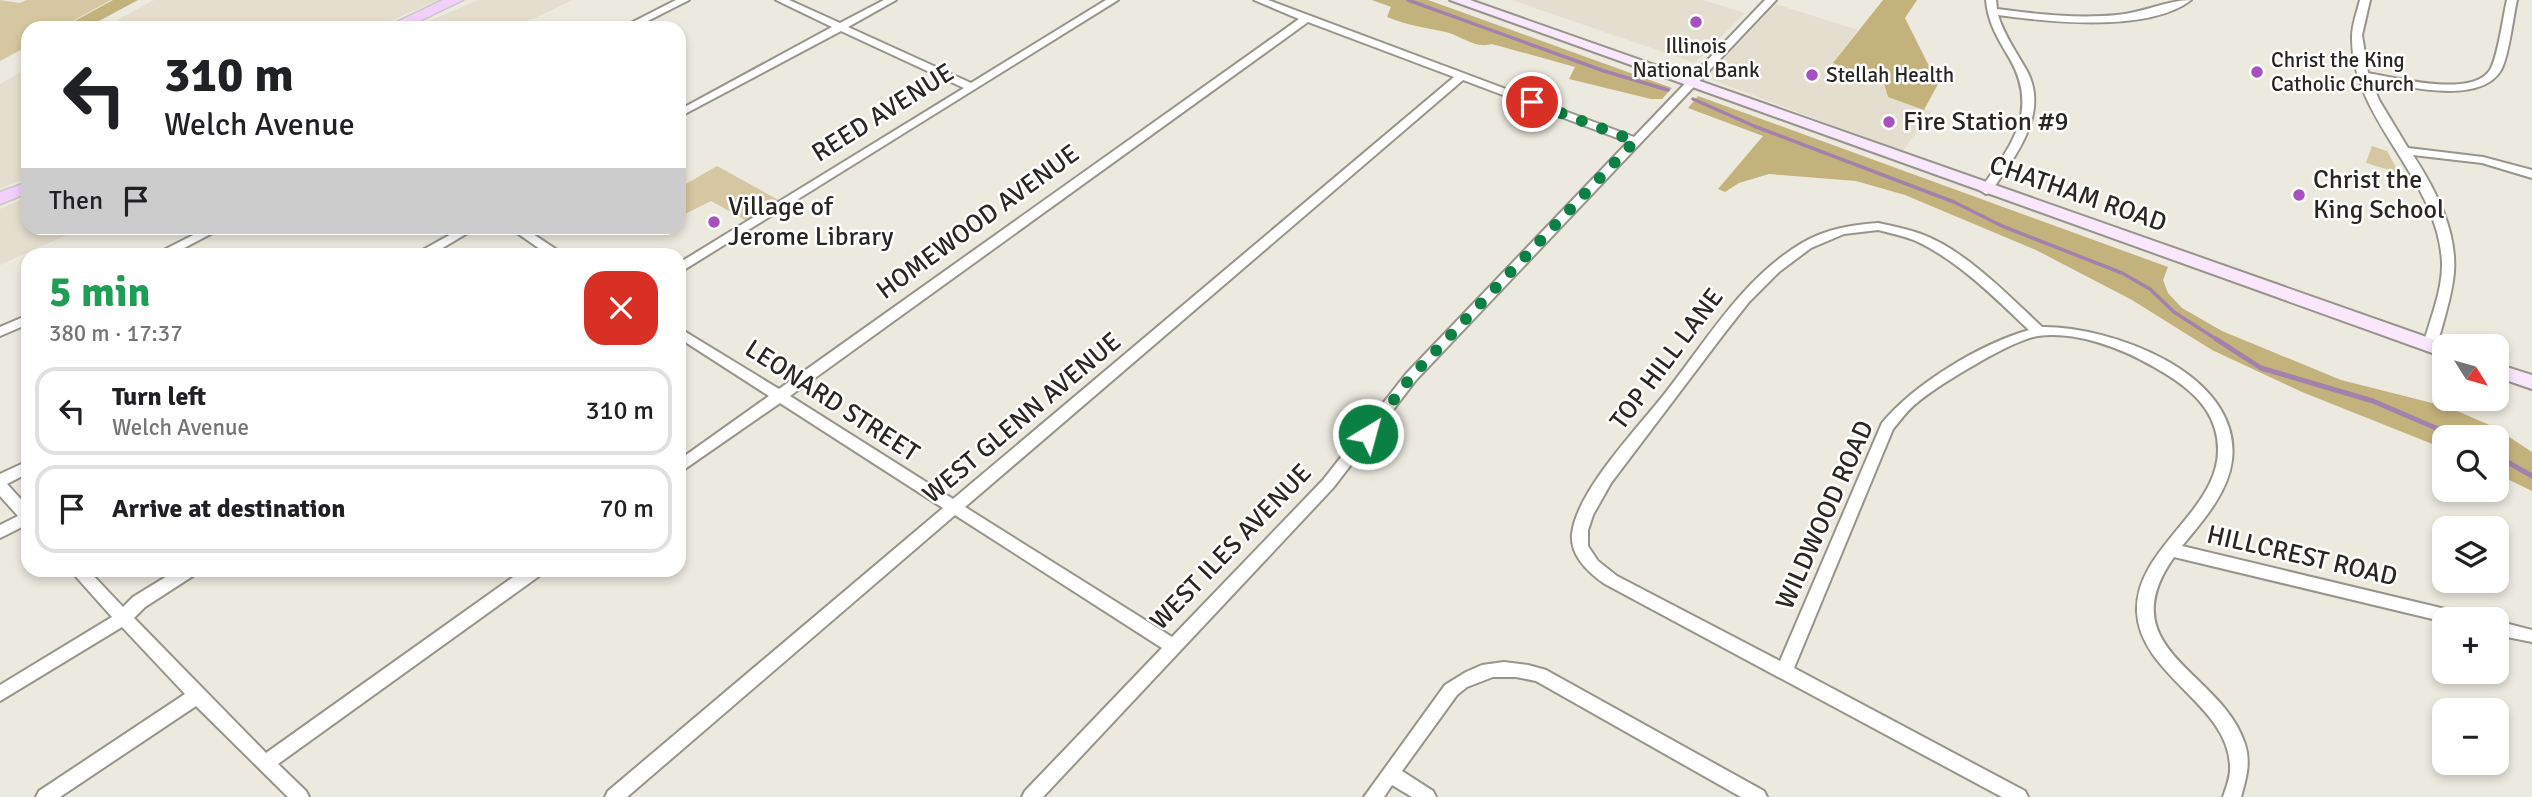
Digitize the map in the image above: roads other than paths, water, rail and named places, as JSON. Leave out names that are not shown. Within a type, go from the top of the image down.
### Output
[{"type":"main road","points":[[408,21],[456,0]]},
{"type":"main road","name":"CHATHAM ROAD","points":[[1457,0],[2432,347]]},
{"type":"main road","points":[[0,199],[21,190]]},
{"type":"main road","points":[[2510,374],[2532,382]]},
{"type":"street","points":[[640,21],[684,0]]},
{"type":"street","points":[[781,0],[971,87]]},
{"type":"street","points":[[686,110],[891,0]]},
{"type":"street","name":"REED AVENUE","points":[[686,265],[1113,0]]},
{"type":"street","points":[[1259,0],[1635,141]]},
{"type":"street","name":"WEST ILES AVENUE","points":[[1031,797],[1328,484],[1411,377],[1771,0]]},
{"type":"street","points":[[1986,190],[2026,126],[2031,93],[2021,68],[1996,28],[1991,5],[2037,17],[2101,18],[2147,13],[2186,0]]},
{"type":"street","points":[[2365,0],[2357,20],[2355,40],[2362,75],[2376,105],[2427,184],[2444,235],[2448,263],[2439,334]]},
{"type":"street","points":[[2362,75],[2451,87],[2487,80],[2497,68],[2512,0]]},
{"type":"street","name":"HOMEWOOD AVENUE","points":[[686,463],[1307,18]]},
{"type":"street","name":"WEST GLENN AVENUE","points":[[614,797],[1461,76]]},
{"type":"street","points":[[2405,151],[2483,160],[2532,174]]},
{"type":"street","name":"TOP HILL LANE","points":[[1784,671],[1611,580],[1597,570],[1581,550],[1580,530],[1599,491],[1738,306],[1770,271],[1812,244],[1846,228],[1873,226],[1907,233],[1943,252],[2007,302],[2039,332]]},
{"type":"street","points":[[175,248],[202,235]]},
{"type":"street","points":[[433,248],[457,235]]},
{"type":"street","points":[[527,235],[547,248]]},
{"type":"street","points":[[0,332],[21,322]]},
{"type":"street","name":"WILDWOOD ROAD","points":[[1784,671],[1888,427],[1912,400],[1937,383],[2015,340],[2039,332],[2089,338],[2136,351],[2190,384],[2217,416],[2225,446],[2220,479],[2206,506],[2151,582],[2146,596],[2145,613],[2159,652],[2216,710],[2234,739],[2242,768],[2232,797]]},
{"type":"street","name":"LEONARD STREET","points":[[686,336],[1172,646]]},
{"type":"street","points":[[0,481],[21,470]]},
{"type":"street","points":[[0,486],[21,509]]},
{"type":"street","points":[[0,532],[21,521]]},
{"type":"street","name":"HILLCREST ROAD","points":[[2172,550],[2432,613]]},
{"type":"street","points":[[85,577],[294,795]]},
{"type":"street","points":[[0,694],[123,618],[139,602],[179,577]]},
{"type":"street","points":[[264,764],[526,577]]},
{"type":"street","points":[[2509,631],[2530,636]]},
{"type":"street","points":[[1373,797],[1451,690],[1465,678],[1502,668],[1540,675],[1758,797]]},
{"type":"street","points":[[1784,671],[2019,797]]},
{"type":"street","points":[[45,797],[197,696]]},
{"type":"street","points":[[1391,774],[1427,797]]},
{"type":"waterway","points":[[1408,0],[1604,71],[1668,90]]},
{"type":"waterway","points":[[1693,99],[1754,126],[1954,202],[2002,226],[2122,273],[2150,289],[2174,312],[2219,341]]},
{"type":"waterway","points":[[2216,339],[2261,368],[2373,401],[2432,426]]},
{"type":"waterway","points":[[2509,463],[2532,476]]},
{"type":"place","name":"Illinois National Bank","points":[[1696,22]]},
{"type":"place","name":"Christ the King Catholic Church","points":[[2257,72]]},
{"type":"place","name":"Stellah Health","points":[[1812,75]]},
{"type":"place","name":"Fire Station #9","points":[[1889,122]]},
{"type":"place","name":"Christ the King School","points":[[2299,195]]},
{"type":"place","name":"Village of Jerome Library","points":[[714,222]]}]
